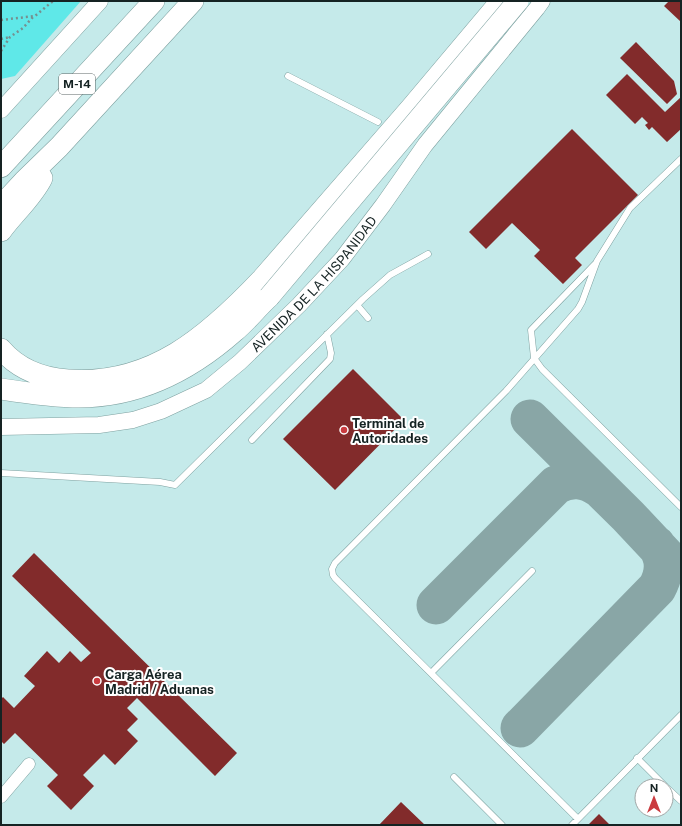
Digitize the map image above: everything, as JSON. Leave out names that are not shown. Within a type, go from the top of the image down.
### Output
[{"type":"highway","name":"M-14","points":[[1,167],[154,1]]},
{"type":"highway","name":"M-14","points":[[1,206],[59,147],[194,1]]},
{"type":"highway","points":[[1,349],[29,372],[54,379],[78,381],[100,380],[136,372],[175,354],[194,342],[212,329],[262,279],[411,108],[501,1]]},
{"type":"highway","points":[[1,389],[57,396],[105,396],[130,391],[153,384],[177,373],[218,346],[269,297],[325,228],[518,1]]},
{"type":"highway","points":[[1,231],[9,219],[37,188],[59,147]]},
{"type":"street","points":[[1,110],[100,1]]},
{"type":"street","name":"AVENIDA DE LA HISPANIDAD","points":[[1,427],[99,425],[133,420],[168,409],[206,390],[240,362],[299,305],[342,259],[383,205],[421,143],[542,1]]},
{"type":"street","points":[[1,797],[29,764]]},
{"type":"lane","points":[[288,76],[378,122]]},
{"type":"lane","points":[[578,819],[335,578],[332,569],[335,563],[506,391],[578,309],[597,261],[630,208],[681,159]]},
{"type":"lane","points":[[1,473],[160,482],[175,485],[357,305],[390,275],[428,254]]},
{"type":"lane","points":[[597,261],[531,330],[534,358],[542,369],[681,507]]},
{"type":"lane","points":[[357,305],[368,318]]},
{"type":"lane","points":[[252,440],[330,358],[331,353],[327,334]]},
{"type":"lane","points":[[431,673],[532,571]]},
{"type":"lane","points":[[572,825],[681,714]]},
{"type":"lane","points":[[637,758],[658,778]]},
{"type":"lane","points":[[454,778],[502,825]]},
{"type":"path","points":[[1,39],[10,37],[23,28],[53,1]]},
{"type":"path","points":[[1,20],[35,16]]},
{"type":"path","points":[[1,51],[10,37]]},
{"type":"shaded area","points":[[1,1],[81,1],[15,76],[1,79]]},
{"type":"building","points":[[669,1],[681,1],[681,22],[664,6]]},
{"type":"building","points":[[636,42],[674,81],[677,94],[667,104],[620,58]]},
{"type":"building","points":[[627,74],[665,112],[681,97],[681,129],[667,142],[652,127],[649,130],[645,125],[648,123],[642,117],[635,124],[606,95]]},
{"type":"building","points":[[572,129],[638,195],[575,258],[582,265],[563,284],[534,256],[540,250],[512,223],[486,249],[469,232]]},
{"type":"building","name":"Terminal de Autoridades","points":[[353,369],[404,420],[335,490],[283,439]]},
{"type":"building","name":"Carga Aérea Madrid / Aduanas","points":[[34,553],[237,753],[215,776],[137,698],[127,708],[138,719],[127,730],[138,741],[115,765],[104,754],[83,775],[94,786],[71,810],[47,786],[58,775],[15,733],[4,744],[1,741],[1,699],[3,697],[14,708],[35,686],[24,676],[47,651],[59,663],[70,651],[81,662],[91,653],[12,576]]},
{"type":"building","points":[[401,802],[425,825],[379,825]]},
{"type":"building","points":[[599,814],[610,825],[588,825]]},
{"type":"taxiway","points":[[530,419],[628,516],[673,564]]},
{"type":"taxiway","points":[[436,605],[556,485],[562,482],[578,480],[588,482],[599,488]]},
{"type":"taxiway","points":[[520,728],[657,588],[662,577],[663,561],[656,545]]},
{"type":"place","name":"Terminal de Autoridades","points":[[344,430]]},
{"type":"place","name":"Carga Aérea Madrid / Aduanas","points":[[97,681]]}]
